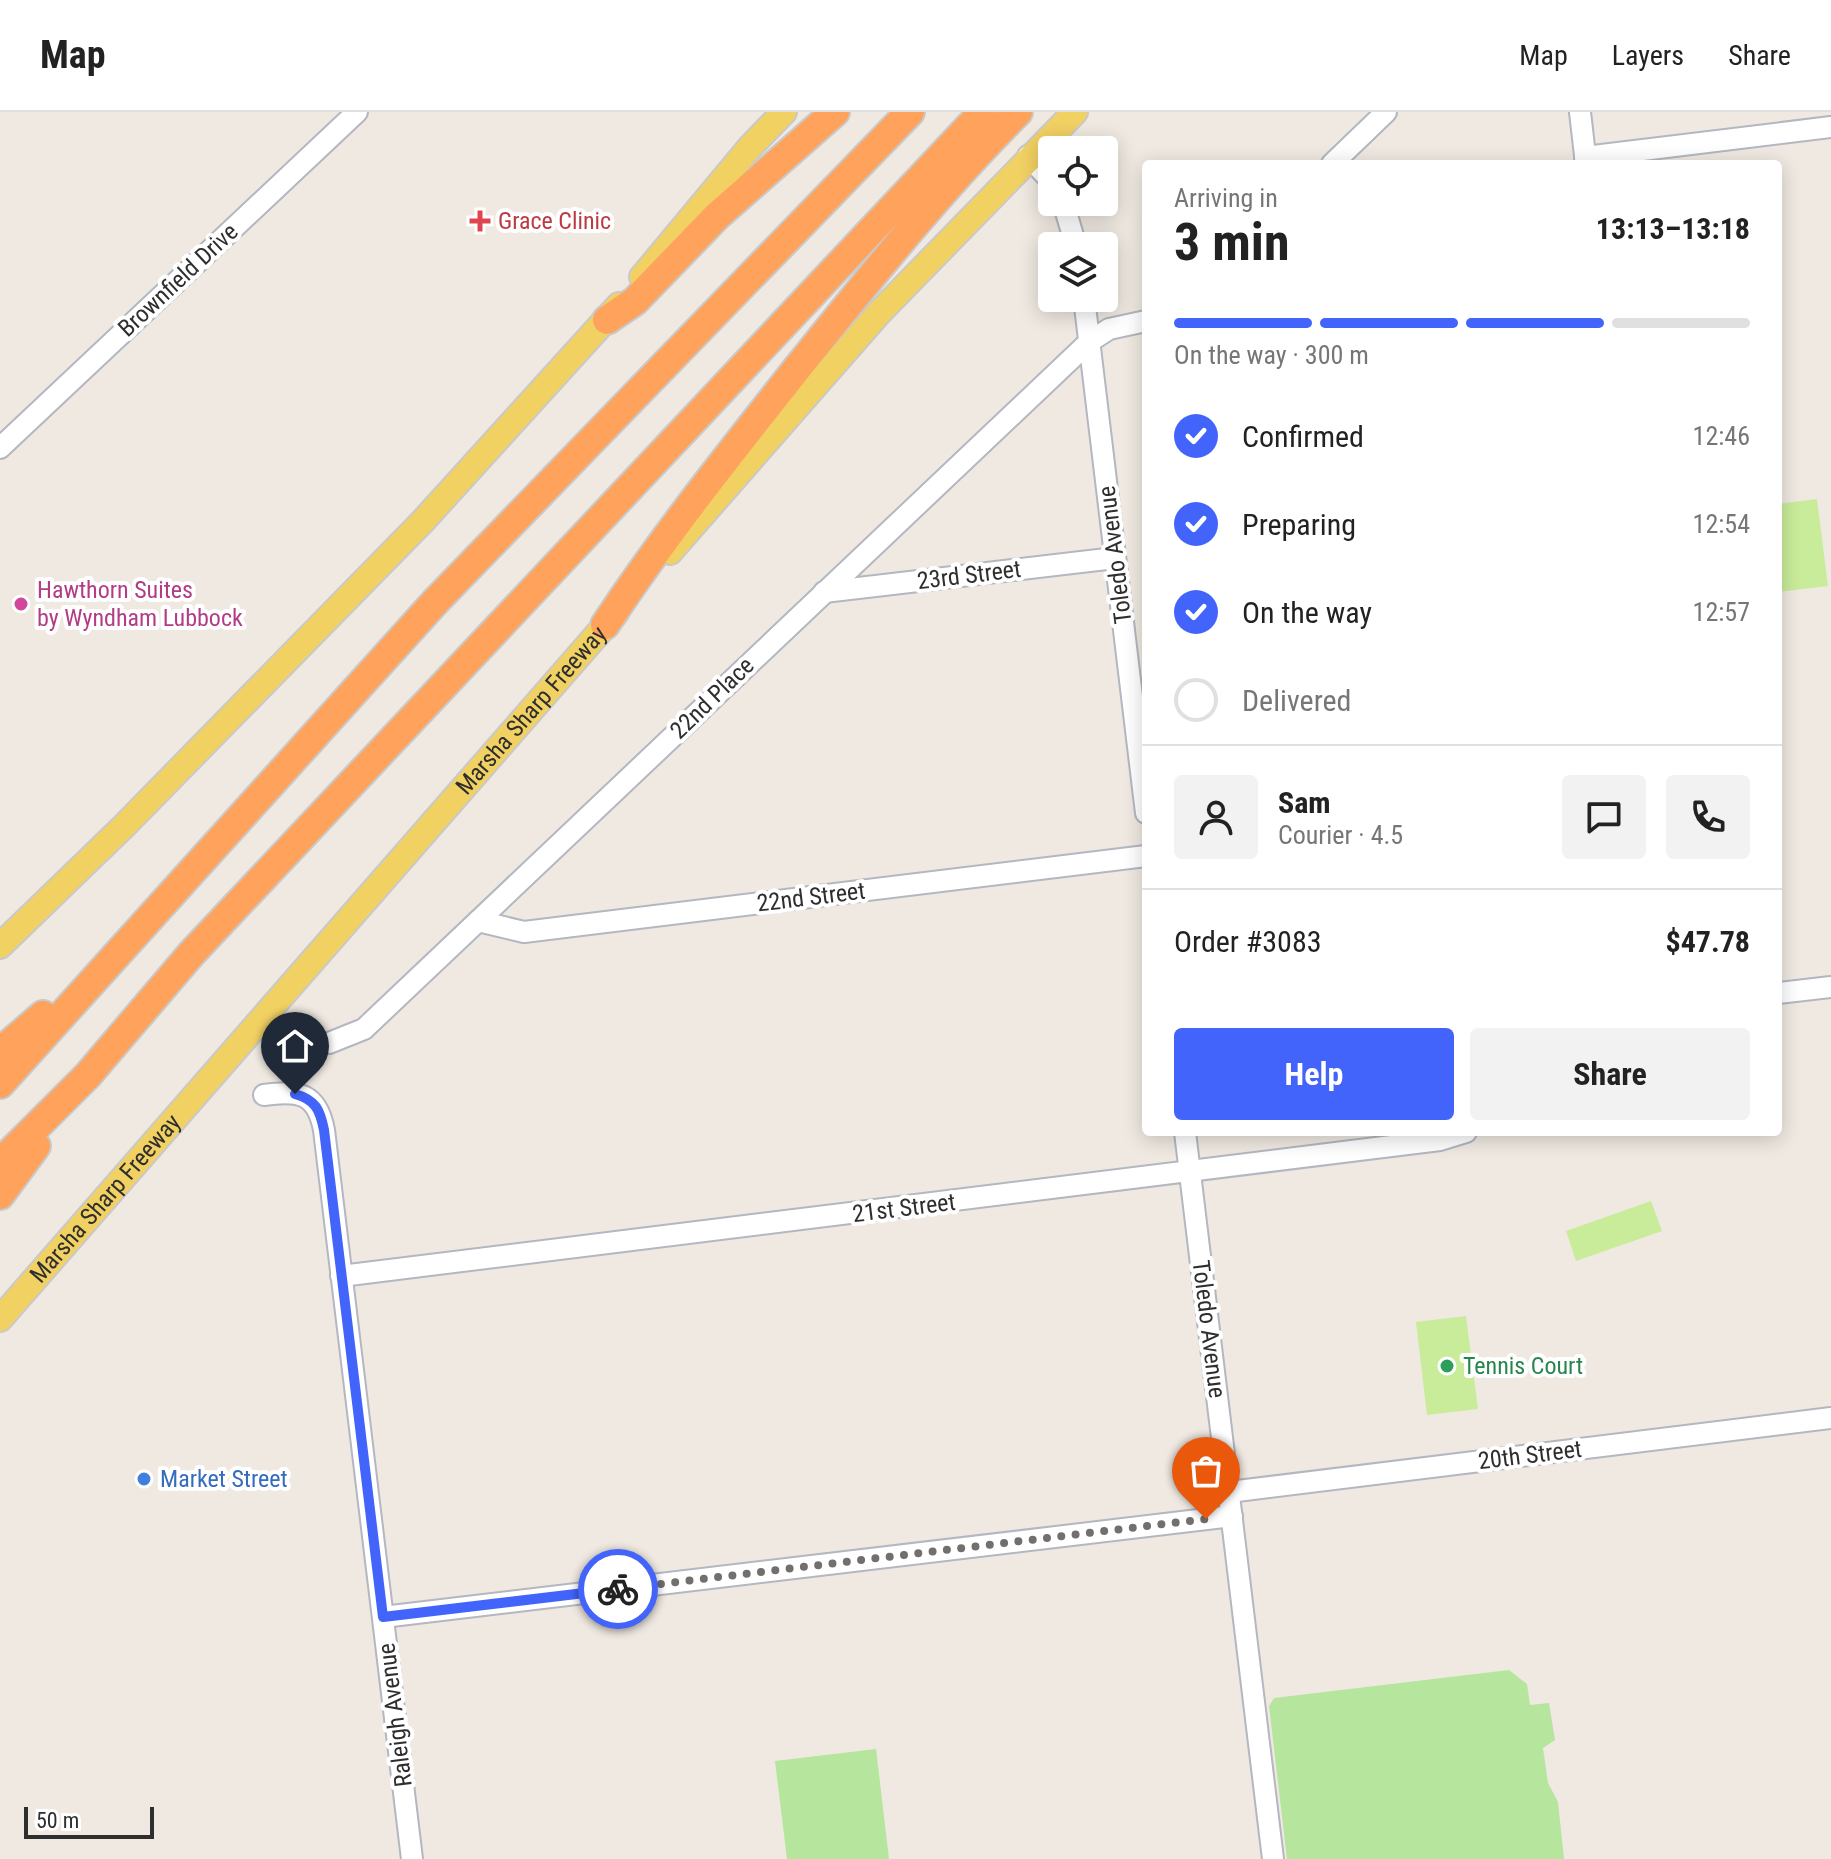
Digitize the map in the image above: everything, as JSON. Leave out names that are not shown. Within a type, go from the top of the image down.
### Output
[{"type":"highway","points":[[607,320],[635,301],[717,216],[835,112]]},
{"type":"highway","points":[[0,1084],[435,602],[910,112]]},
{"type":"highway","points":[[0,1195],[88,1075],[191,954],[983,112]]},
{"type":"highway","points":[[605,625],[666,533],[825,333],[968,162],[1018,112]]},
{"type":"highway","points":[[0,1052],[129,942]]},
{"type":"highway","points":[[0,1163],[88,1075]]},
{"type":"main road","points":[[0,946],[134,816],[423,521],[607,320],[751,146],[784,112]]},
{"type":"main road","name":"Marsha Sharp Freeway","points":[[0,1319],[879,313],[1028,156],[1075,112]]},
{"type":"street","name":"Brownfield Drive","points":[[1,447],[357,112]]},
{"type":"street","points":[[1336,160],[1386,112]]},
{"type":"street","points":[[1580,112],[1586,160],[1831,127]]},
{"type":"street","points":[[1028,156],[1038,167]]},
{"type":"street","name":"Toledo Avenue","points":[[1086,312],[1142,753]]},
{"type":"street","points":[[1089,342],[1109,329],[1142,322]]},
{"type":"street","name":"22nd Place","points":[[329,1043],[364,1029],[1089,342]]},
{"type":"street","points":[[0,425],[1,447]]},
{"type":"street","name":"23rd Street","points":[[824,592],[1115,558]]},
{"type":"street","name":"22nd Street","points":[[478,921],[524,932],[1142,856]]},
{"type":"street","points":[[1782,993],[1831,987]]},
{"type":"street","name":"Raleigh Avenue","points":[[264,1095],[297,1094],[310,1099],[320,1110],[412,1859]]},
{"type":"street","name":"Toledo Avenue","points":[[1185,1136],[1273,1859]]},
{"type":"street","name":"21st Street","points":[[341,1276],[1190,1173],[1453,1136]]},
{"type":"street","name":"20th Street","points":[[1229,1492],[1831,1418]]},
{"type":"street","points":[[383,1617],[1232,1516]]},
{"type":"green space","points":[[1817,499],[1828,586],[1782,592],[1782,503]]},
{"type":"green space","points":[[1651,1201],[1662,1231],[1576,1261],[1566,1231]]},
{"type":"green space","name":"Tennis Court","points":[[1466,1316],[1478,1409],[1427,1415],[1416,1322]]},
{"type":"green space","points":[[1509,1670],[1527,1684],[1530,1705],[1549,1703],[1555,1740],[1543,1748],[1548,1783],[1558,1802],[1564,1859],[1287,1859],[1269,1706],[1274,1698]]},
{"type":"green space","points":[[876,1749],[889,1859],[787,1859],[775,1761]]},
{"type":"way so far","points":[[618,1589],[1206,1519]]},
{"type":"place","name":"Grace Clinic","points":[[480,221]]},
{"type":"place","name":"Hawthorn Suites by Wyndham Lubbock","points":[[21,604]]},
{"type":"place","name":"Tennis Court","points":[[1447,1366]]},
{"type":"place","name":"Market Street","points":[[144,1479]]},
{"type":"route","points":[[295,1094],[310,1099],[320,1110],[324,1130],[383,1617],[618,1589]]}]
